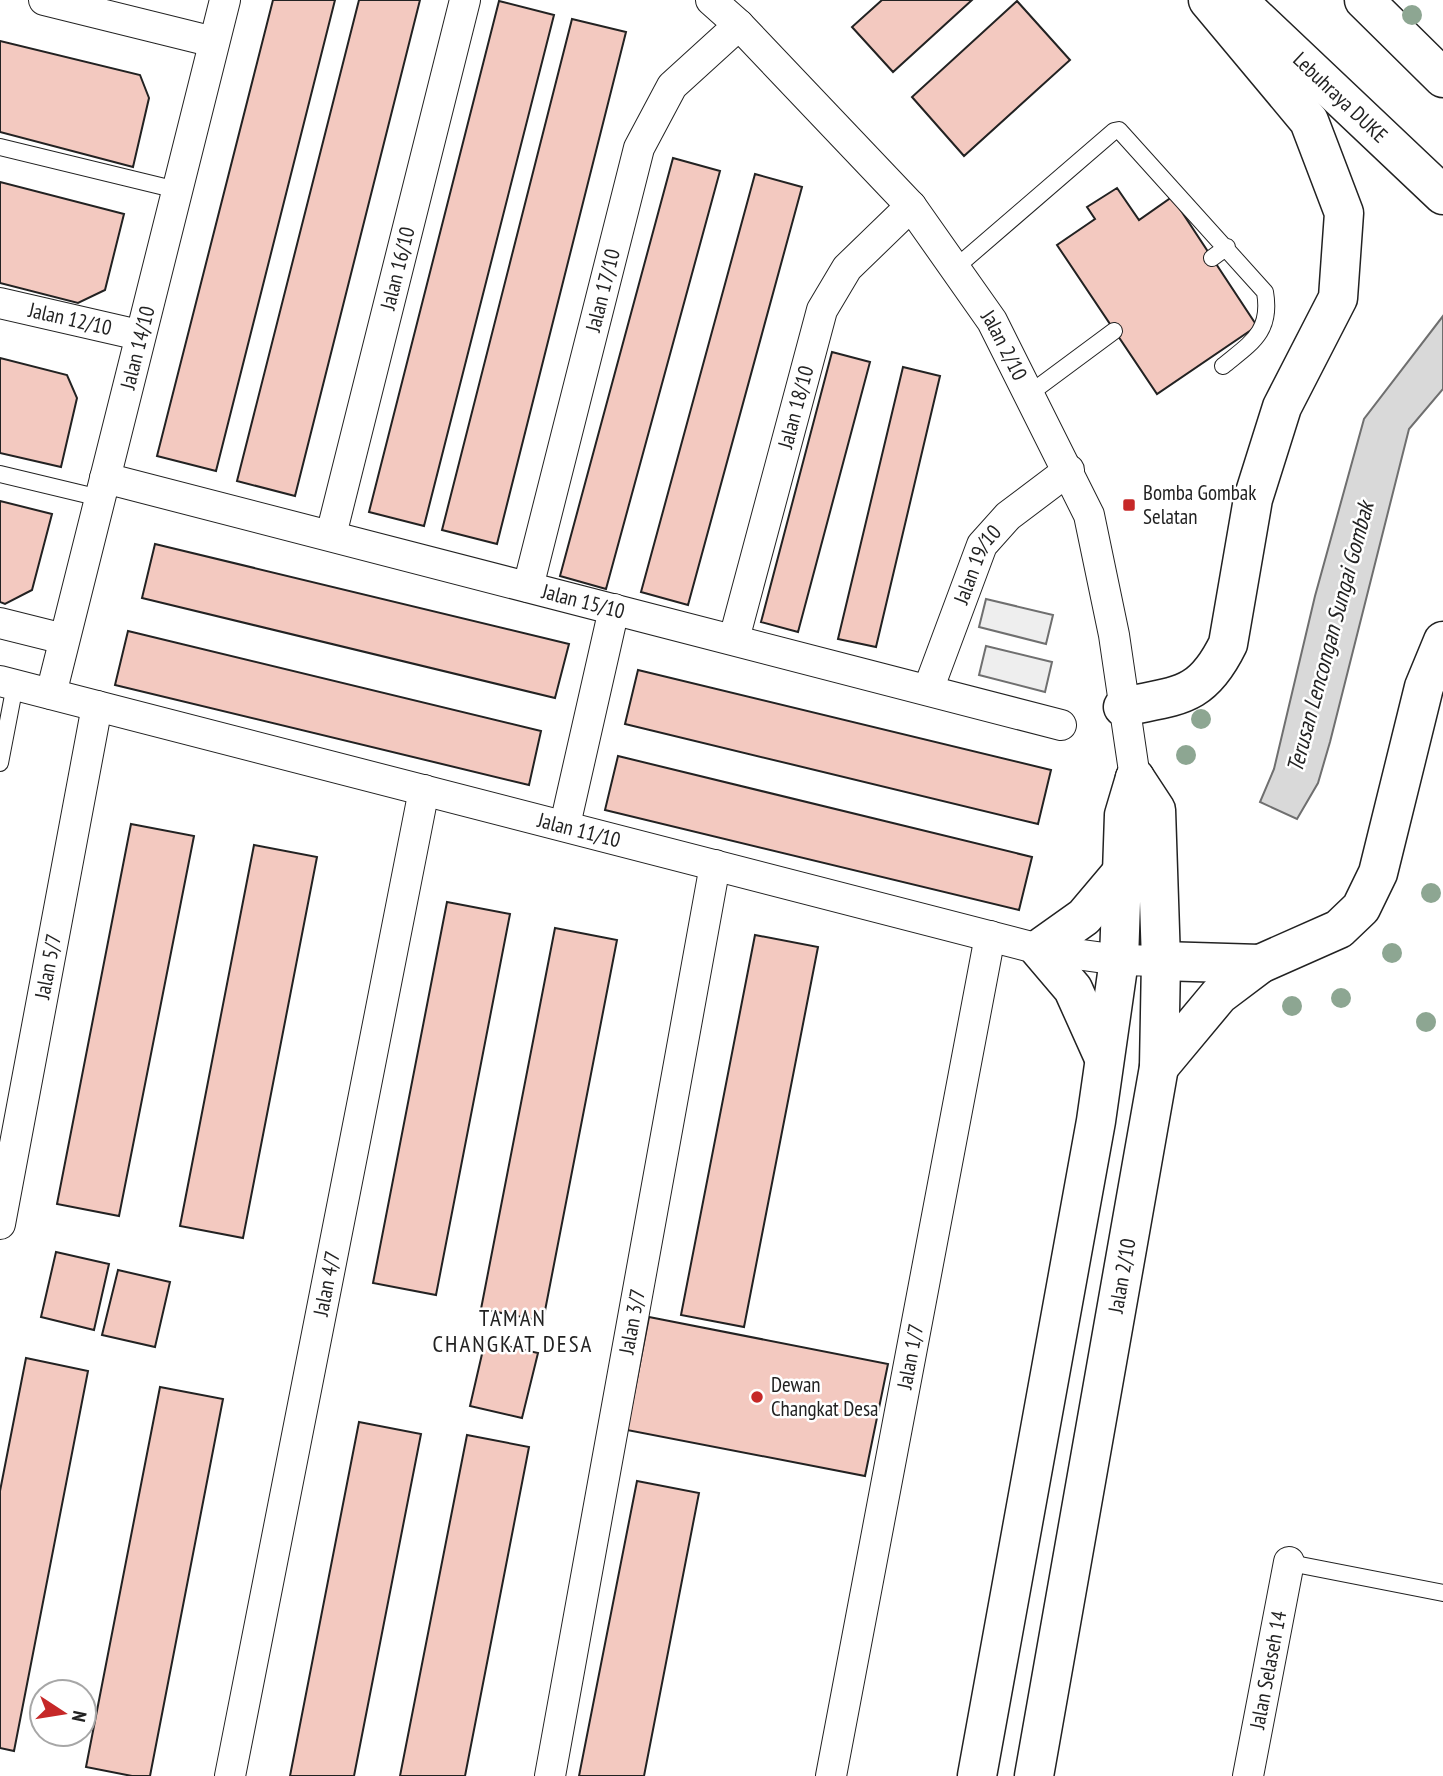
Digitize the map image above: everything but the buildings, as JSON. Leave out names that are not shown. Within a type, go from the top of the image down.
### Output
[{"type":"main road","points":[[1123,707],[1180,695],[1206,682],[1219,663],[1228,645],[1253,499],[1282,407],[1338,298],[1344,213],[1309,121],[1208,0]]},
{"type":"main road","name":"Lebuhraya DUKE","points":[[1237,0],[1443,195]]},
{"type":"main road","points":[[1364,0],[1443,78]]},
{"type":"main road","points":[[1159,1067],[1219,995],[1260,964],[1339,929],[1361,908],[1378,873],[1424,687],[1443,640]]},
{"type":"main road","name":"Jalan 2/10","points":[[976,1776],[1105,1062],[1119,960],[1124,814],[1135,778]]},
{"type":"main road","name":"Jalan 2/10","points":[[1034,1776],[1159,1067],[1161,961],[1156,810],[1135,778]]},
{"type":"main road","points":[[1105,1062],[1073,989],[1039,949],[1084,917],[1122,872]]},
{"type":"main road","points":[[1161,961],[1260,964]]},
{"type":"street","points":[[44,0],[214,42]]},
{"type":"street","name":"Jalan 14/10","points":[[51,694],[225,0]]},
{"type":"street","name":"Jalan 16/10","points":[[331,536],[466,0]]},
{"type":"street","name":"Jalan 2/10","points":[[711,0],[739,24],[911,206],[992,321],[1069,470],[1089,515],[1114,635],[1135,778]]},
{"type":"street","name":"Jalan 17/10","points":[[528,587],[639,148],[673,86],[739,24]]},
{"type":"street","name":"Jalan 18/10","points":[[734,639],[822,310],[847,268],[911,206]]},
{"type":"street","name":"Jalan 12/10","points":[[0,303],[139,335]]},
{"type":"street","name":"Jalan 19/10","points":[[928,690],[982,545],[1008,516],[1069,470]]},
{"type":"street","name":"Jalan 15/10","points":[[102,488],[331,536],[1061,725]]},
{"type":"street","points":[[565,825],[614,609]]},
{"type":"street","points":[[0,623],[64,639]]},
{"type":"street","name":"Jalan 11/10","points":[[8,683],[1039,949],[1119,960],[1161,961]]},
{"type":"street","name":"Jalan 5/7","points":[[0,1224],[97,706]]},
{"type":"street","name":"Jalan 4/7","points":[[230,1776],[424,790]]},
{"type":"street","name":"Jalan 3/7","points":[[550,1776],[715,865]]},
{"type":"street","name":"Jalan 1/7","points":[[831,1776],[990,936]]},
{"type":"street","name":"Jalan Selaseh 14","points":[[1248,1776],[1282,1562]]},
{"type":"lane","points":[[954,268],[1001,231],[1114,131],[1119,130],[1265,292],[1268,310],[1258,337],[1223,366]]},
{"type":"lane","points":[[0,147],[177,190]]},
{"type":"lane","points":[[1212,258],[1227,247]]},
{"type":"lane","points":[[1029,394],[1114,331]]},
{"type":"lane","points":[[0,474],[102,488]]},
{"type":"lane","points":[[0,763],[8,683]]},
{"type":"lane","points":[[1282,1562],[1443,1593]]},
{"type":"shaded area","points":[[986,599],[1053,615],[1046,644],[979,627]]},
{"type":"shaded area","points":[[986,646],[1052,662],[1045,692],[979,675]]},
{"type":"water","name":"Terusan Lencongan Sungai Gombak","points":[[1443,316],[1443,389],[1409,429],[1330,742],[1318,783],[1297,819],[1260,802],[1274,769],[1315,596],[1364,419]]},
{"type":"place","name":"Bomba Gombak Selatan","points":[[1129,505]]},
{"type":"place","name":"Dewan Changkat Desa","points":[[757,1397]]},
{"type":"district","name":"TAMAN CHANGKAT DESA","points":[[513,1331]]}]
